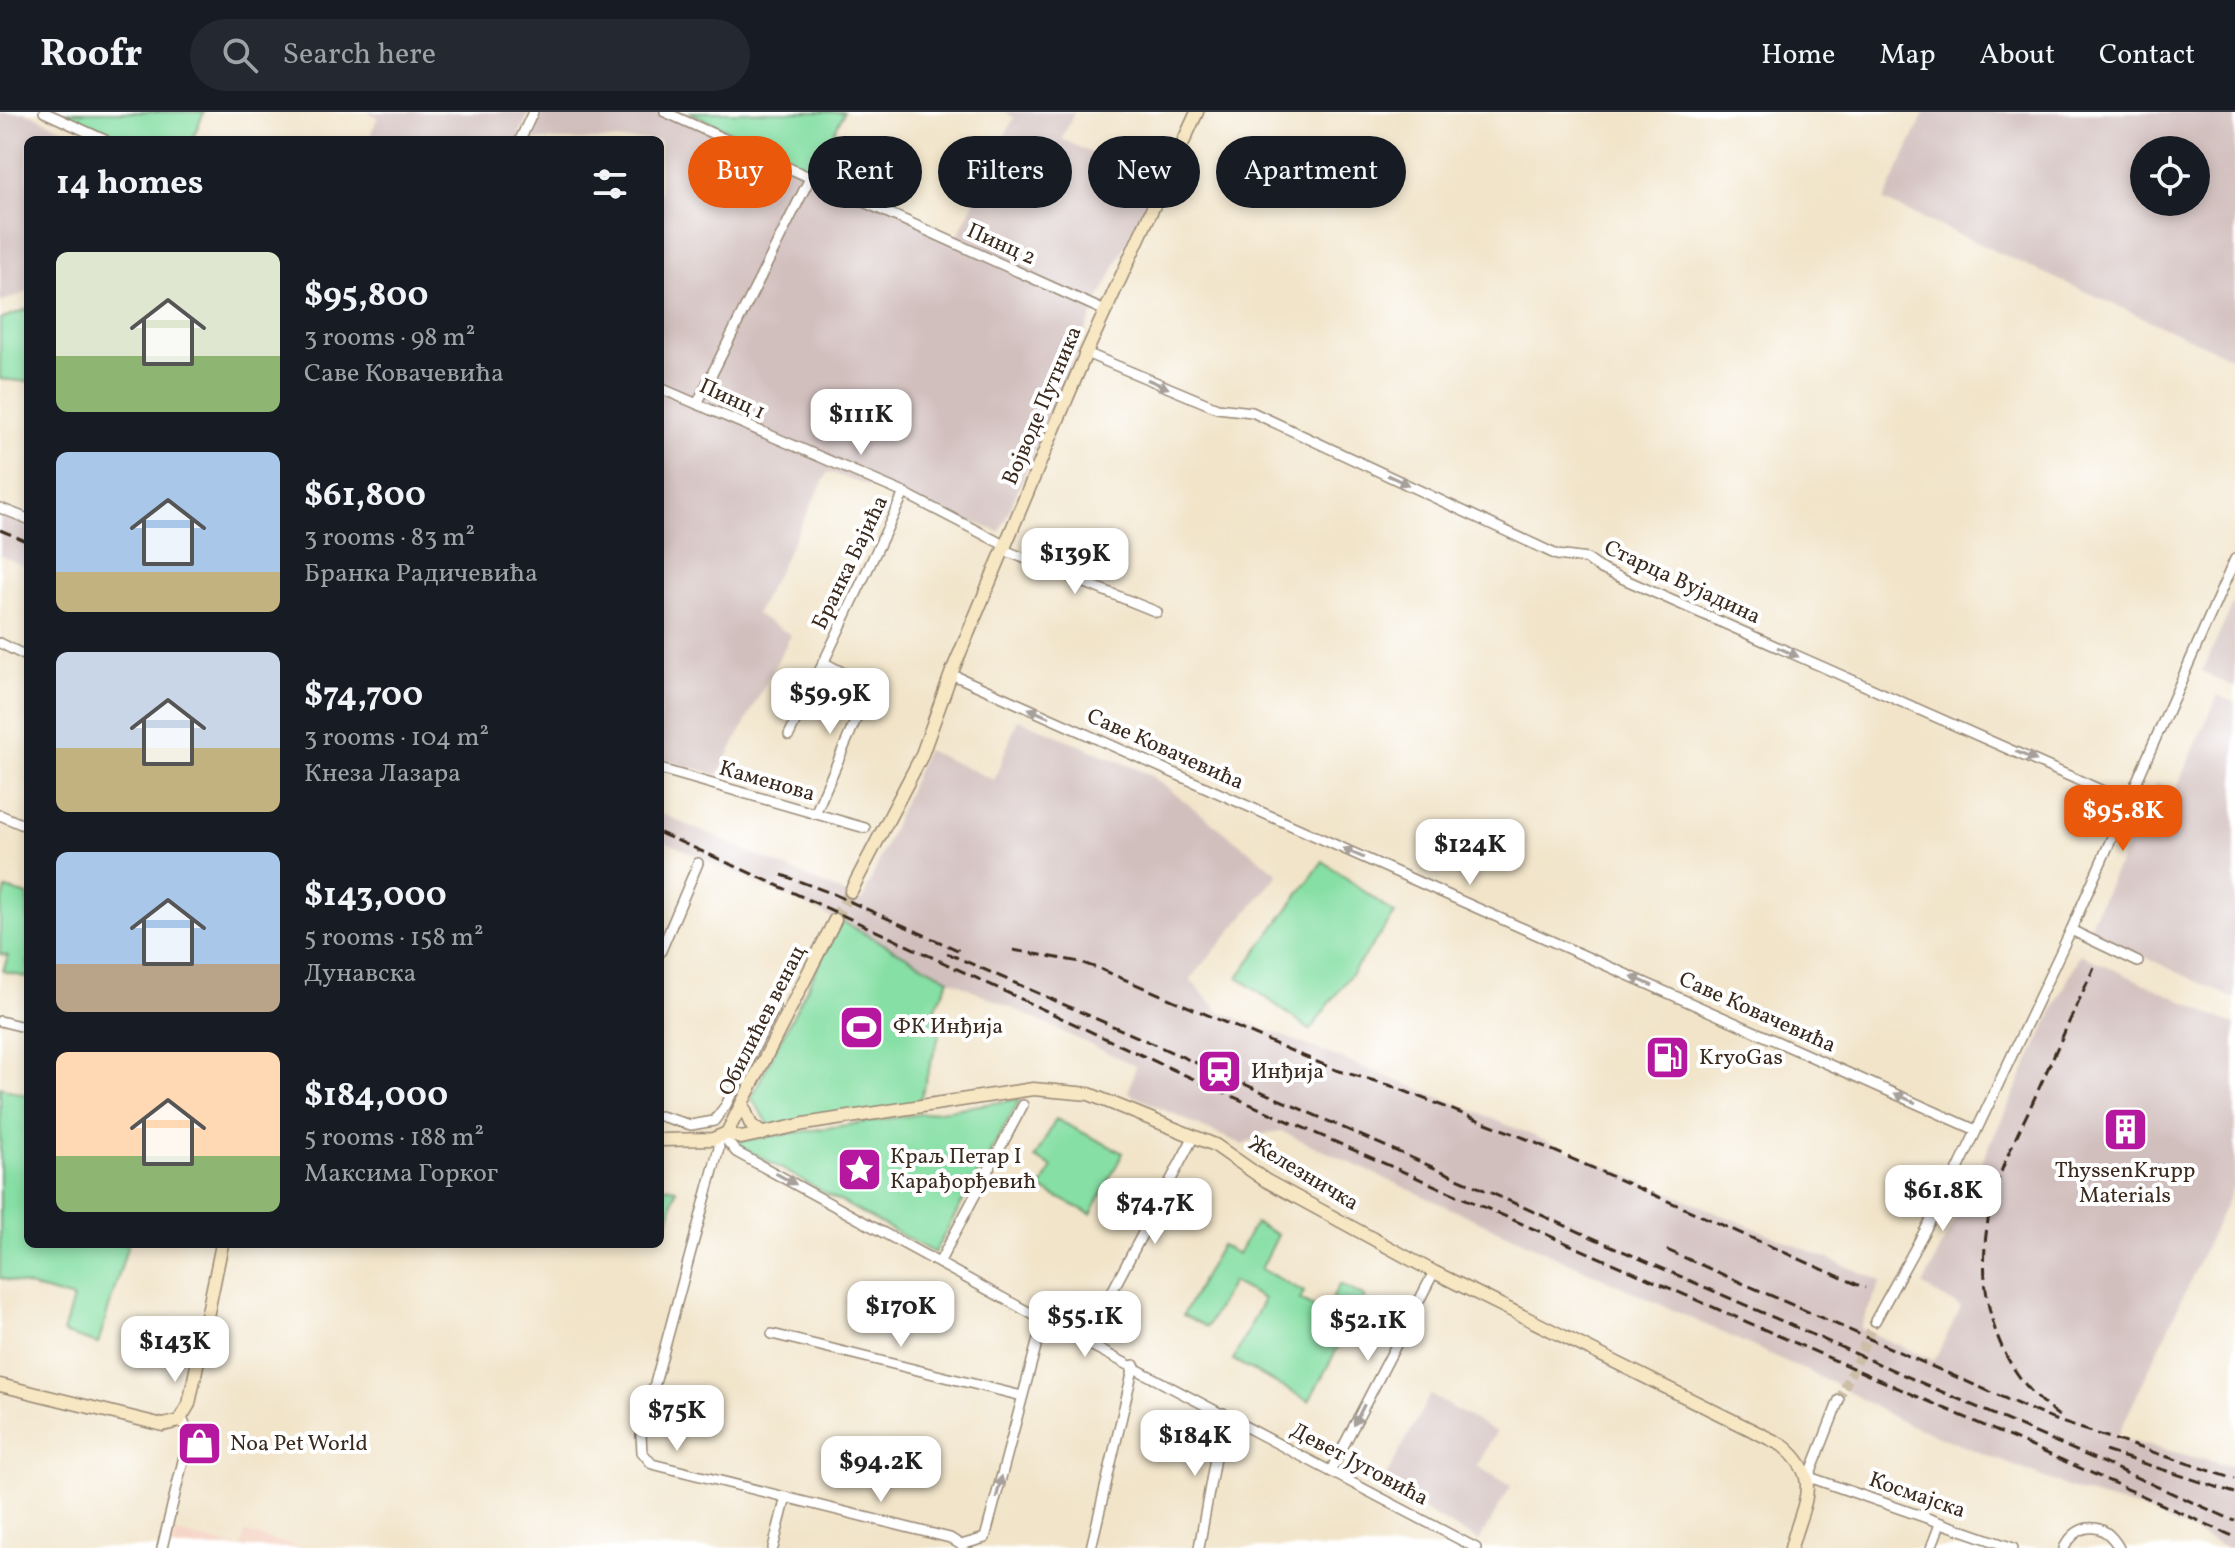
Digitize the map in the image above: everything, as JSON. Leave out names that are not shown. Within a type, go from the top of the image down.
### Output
[{"type":"main road","name":"Војводе Путника","points":[[851,891],[921,757],[951,674],[1086,353],[1197,112]]},
{"type":"main road","name":"Обилићев венац","points":[[723,1136],[743,1106],[835,920]]},
{"type":"main road","name":"Железничка","points":[[664,1140],[723,1136],[741,1138],[804,1124],[1033,1089],[1089,1094],[1194,1136],[1246,1164],[1265,1180],[1434,1272],[1782,1445],[1804,1465],[1809,1477]]},
{"type":"main road","points":[[743,1106],[751,1125],[763,1134]]},
{"type":"main road","points":[[0,1385],[163,1425],[182,1418],[189,1404],[221,1248]]},
{"type":"main road","points":[[1791,1548],[1809,1477]]},
{"type":"street","points":[[44,112],[96,136]]},
{"type":"street","points":[[522,136],[533,112]]},
{"type":"street","name":"Пинц 2","points":[[665,112],[808,177]]},
{"type":"street","points":[[697,404],[808,182]]},
{"type":"street","name":"Пинц 2","points":[[877,208],[1105,311]]},
{"type":"street","name":"Старца Вујадина","points":[[1086,353],[1217,408],[1252,412],[1557,555],[1587,559],[1615,576],[2128,802]]},
{"type":"street","name":"Пинц 1","points":[[664,390],[904,493],[1005,548],[1157,612]]},
{"type":"street","name":"Бранка Бајића","points":[[789,735],[904,493]]},
{"type":"street","points":[[0,508],[24,517]]},
{"type":"street","points":[[1875,1321],[1955,1176],[2071,930],[2235,559]]},
{"type":"street","points":[[0,643],[24,655]]},
{"type":"street","points":[[815,814],[863,703],[851,677],[823,662]]},
{"type":"street","name":"Саве Ковачевића","points":[[951,674],[1976,1130]]},
{"type":"street","name":"Каменова","points":[[664,770],[865,828]]},
{"type":"street","points":[[0,815],[24,825]]},
{"type":"street","points":[[664,944],[698,863]]},
{"type":"street","points":[[2071,930],[2138,962]]},
{"type":"street","points":[[664,1117],[691,1125],[714,1121],[726,1105],[775,1007]]},
{"type":"street","points":[[0,1021],[24,1027]]},
{"type":"street","points":[[939,1263],[1023,1105]]},
{"type":"street","points":[[723,1136],[641,1435],[642,1452],[652,1464],[950,1538],[961,1547],[985,1538],[1043,1320]]},
{"type":"street","name":"Девет Југовића","points":[[723,1136],[736,1152],[1043,1320],[1134,1365],[1476,1548]]},
{"type":"street","points":[[1086,1341],[1194,1136]]},
{"type":"street","points":[[1331,1470],[1434,1272]]},
{"type":"street","points":[[772,1334],[1022,1396]]},
{"type":"street","points":[[1091,1548],[1134,1365]]},
{"type":"street","points":[[1809,1477],[1839,1400]]},
{"type":"street","points":[[1199,1548],[1223,1413]]},
{"type":"street","points":[[162,1548],[187,1444],[187,1430],[182,1418]]},
{"type":"street","name":"Космајска","points":[[1809,1477],[2013,1548]]},
{"type":"street","points":[[773,1548],[786,1497]]},
{"type":"street","points":[[1931,1548],[1940,1524]]},
{"type":"street","points":[[2064,1548],[2076,1531],[2091,1526],[2105,1530],[2119,1548]]},
{"type":"shaded area","points":[[0,112],[26,112],[78,136],[24,136],[24,293],[0,302]]},
{"type":"shaded area","points":[[368,112],[529,112],[519,136],[370,136],[378,117]]},
{"type":"shaded area","points":[[543,112],[677,112],[731,136],[688,136],[688,208],[792,208],[792,163],[808,170],[808,208],[892,208],[957,237],[971,208],[1072,208],[1072,144],[1088,152],[1088,208],[1143,208],[1098,302],[1000,532],[828,472],[756,614],[791,635],[718,775],[664,760],[664,136],[532,136]]},
{"type":"shaded area","points":[[1005,112],[1074,112],[1063,136],[1005,136],[1014,117]]},
{"type":"shaded area","points":[[1925,112],[2235,112],[2235,359],[1884,201]]},
{"type":"shaded area","points":[[0,515],[24,525],[24,566],[0,555]]},
{"type":"shaded area","points":[[2235,600],[2235,687],[2202,672]]},
{"type":"shaded area","points":[[2218,695],[2235,703],[2235,999],[2087,930],[2157,783],[2175,791]]},
{"type":"shaded area","points":[[1018,719],[1149,774],[1279,874],[1190,980],[1219,1011],[1457,1104],[1881,1281],[1860,1328],[1934,1361],[1961,1307],[1923,1286],[2080,954],[2235,1025],[2235,1184],[2117,1438],[2235,1467],[2235,1548],[2227,1548],[2144,1510],[2080,1492],[1898,1420],[1835,1384],[1281,1131],[1262,1134],[1244,1145],[1197,1125],[1128,1093],[1136,1066],[949,979],[840,921],[664,841],[664,815],[862,901],[926,750],[994,780]]},
{"type":"shaded area","points":[[1430,1395],[1496,1432],[1477,1466],[1511,1486],[1479,1541],[1381,1486]]},
{"type":"shaded area","points":[[175,1533],[241,1548],[172,1548]]},
{"type":"shaded area","points":[[245,1533],[303,1548],[241,1548]]},
{"type":"green space","points":[[62,112],[204,112],[194,136],[114,136]]},
{"type":"green space","points":[[689,112],[844,112],[833,136],[808,136],[808,167],[792,160],[792,136],[741,136]]},
{"type":"green space","points":[[24,310],[24,382],[0,379],[0,319]]},
{"type":"green space","points":[[1323,861],[1395,914],[1310,1030],[1238,977]]},
{"type":"green space","points":[[6,889],[24,894],[24,977],[3,971],[8,956],[0,954],[0,911]]},
{"type":"green space","name":"ФК Инђија","points":[[841,921],[949,979],[931,1017],[941,1029],[918,1106],[772,1128],[751,1098]]},
{"type":"green space","points":[[0,1087],[24,1095],[24,1248],[127,1248],[98,1344],[63,1333],[73,1299],[0,1278]]},
{"type":"green space","points":[[1020,1099],[934,1253],[733,1142]]},
{"type":"green space","points":[[1056,1119],[1123,1153],[1091,1214],[1041,1189],[1052,1167],[1035,1158]]},
{"type":"green space","points":[[664,1187],[676,1189],[667,1227],[664,1226]]},
{"type":"green space","points":[[1255,1223],[1278,1235],[1261,1269],[1304,1292],[1300,1300],[1324,1313],[1340,1284],[1365,1297],[1309,1401],[1233,1360],[1264,1299],[1232,1282],[1207,1327],[1183,1315],[1221,1245],[1238,1254]]},
{"type":"tunnel","points":[[835,920],[851,891]]},
{"type":"tunnel","points":[[1839,1400],[1875,1321]]},
{"type":"railway","points":[[0,530],[24,540]]},
{"type":"railway","points":[[664,835],[1227,1094],[2235,1537]]},
{"type":"railway","points":[[782,875],[831,893],[962,952]]},
{"type":"railway","points":[[1013,950],[1080,962],[1105,971],[1336,1070],[1389,1085],[1527,1139],[1865,1288]]},
{"type":"railway","points":[[947,953],[2235,1521]]},
{"type":"railway","points":[[2059,1416],[2035,1395],[2016,1372],[2001,1346],[1986,1288],[1984,1258],[1993,1197],[2001,1171],[2094,967]]},
{"type":"railway","points":[[1667,1250],[2052,1419],[2235,1479]]},
{"type":"railway","points":[[2105,1451],[2235,1493]]},
{"type":"place","name":"ФК Инђија","points":[[862,1027]]},
{"type":"place","name":"KryoGas","points":[[1668,1058]]},
{"type":"place","name":"Инђија","points":[[1220,1072]]},
{"type":"place","name":"ThyssenKrupp Materials","points":[[2125,1130]]},
{"type":"place","name":"Краљ Петар I Карађорђевић","points":[[859,1170]]},
{"type":"place","name":"Noa Pet World","points":[[199,1444]]}]
